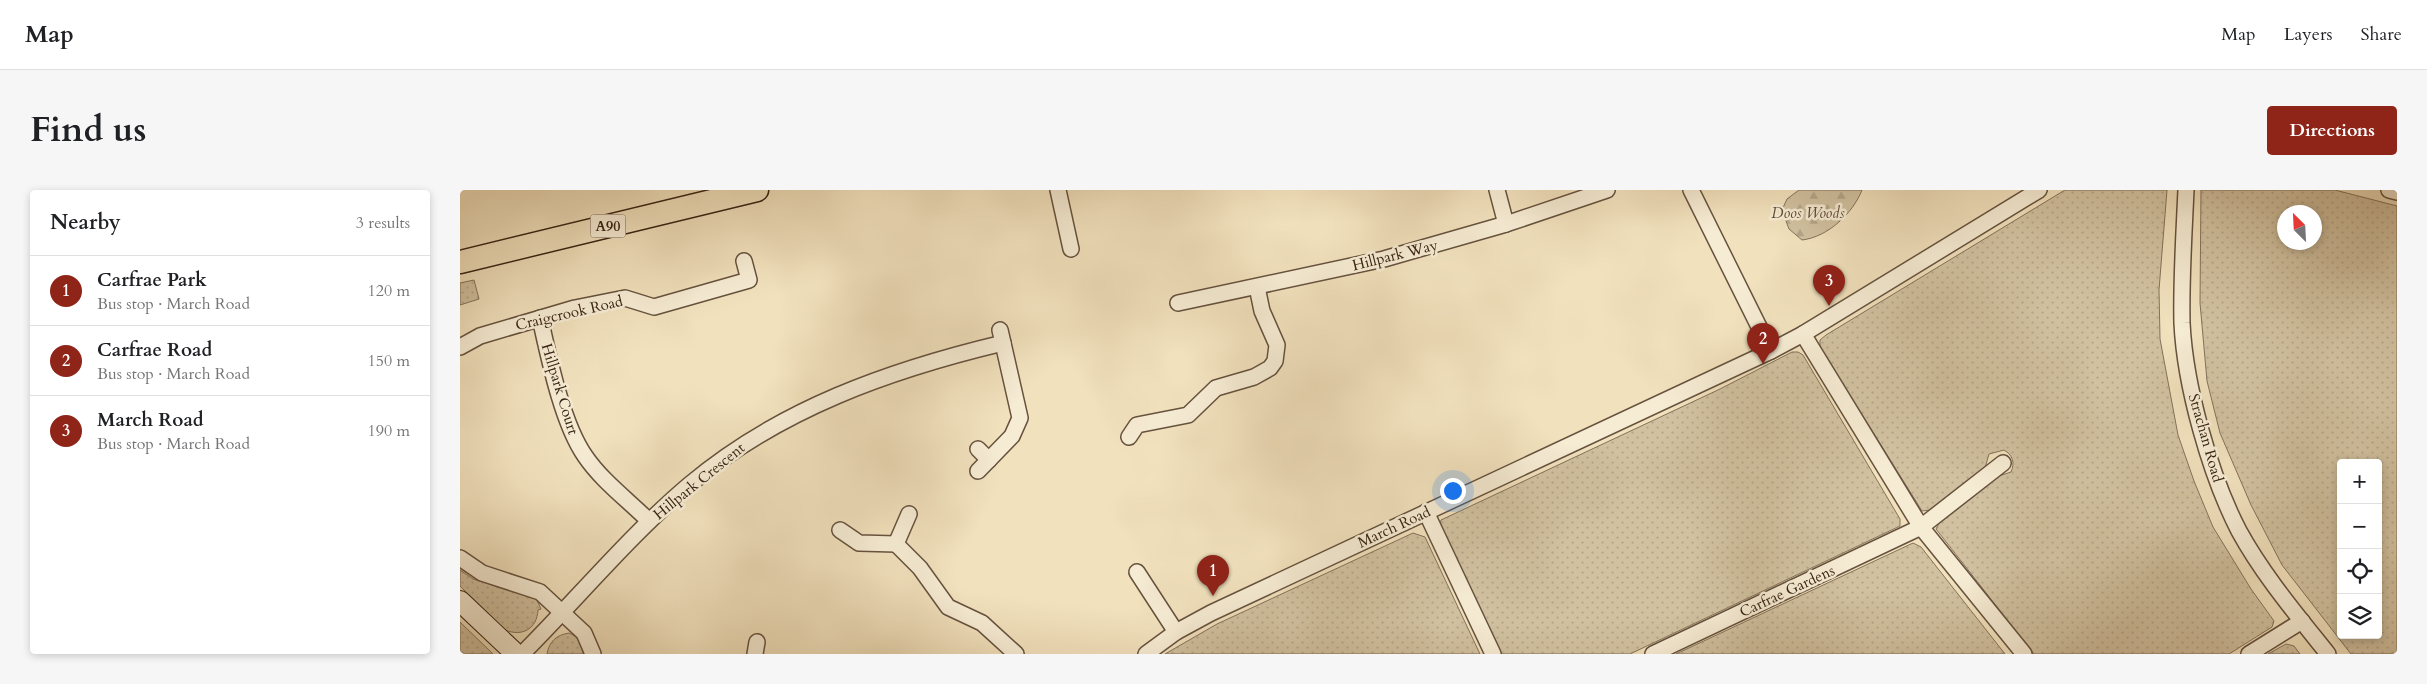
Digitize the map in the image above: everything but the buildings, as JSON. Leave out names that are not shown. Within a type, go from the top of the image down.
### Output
[{"type":"main road","name":"A90","points":[[460,262],[756,190]]},
{"type":"street","points":[[1058,190],[1071,249]]},
{"type":"street","points":[[1498,190],[1506,224]]},
{"type":"street","name":"Hillpark Way","points":[[1178,303],[1384,259],[1506,224],[1607,190]]},
{"type":"street","points":[[1691,190],[1771,351]]},
{"type":"street","name":"March Road","points":[[1146,654],[1176,632],[1211,613],[1771,351],[1803,334],[2039,190]]},
{"type":"street","name":"Strachan Road","points":[[2186,190],[2182,324],[2189,377],[2203,434],[2218,482],[2239,531],[2265,571],[2328,654]]},
{"type":"street","points":[[2389,190],[2397,192]]},
{"type":"street","name":"Craigcrook Road","points":[[460,347],[480,336],[540,318],[625,298],[650,306],[749,280],[744,261]]},
{"type":"street","points":[[1129,437],[1137,425],[1188,415],[1216,388],[1254,377],[1270,368],[1275,361],[1277,345],[1262,310],[1258,287]]},
{"type":"street","name":"Hillpark Court","points":[[540,318],[567,418],[579,447],[597,472],[649,521]]},
{"type":"street","points":[[1803,334],[1921,527],[2024,654]]},
{"type":"street","name":"Hillpark Crescent","points":[[522,654],[649,521],[718,462],[745,443],[797,413],[882,378],[1001,337],[1020,418],[1012,436],[978,471]]},
{"type":"street","points":[[978,449],[989,460]]},
{"type":"street","name":"Carfrae Gardens","points":[[1653,654],[1921,527],[2003,463]]},
{"type":"street","points":[[1426,512],[1493,654]]},
{"type":"street","points":[[896,544],[909,514]]},
{"type":"street","points":[[840,530],[859,543],[896,544],[920,568],[948,607],[982,623],[1016,654]]},
{"type":"street","points":[[460,558],[482,573],[540,592],[584,633],[593,654]]},
{"type":"street","points":[[1137,572],[1176,632]]},
{"type":"street","points":[[460,601],[516,654]]},
{"type":"street","points":[[2249,654],[2302,621]]},
{"type":"green space","name":"Doos Woods","points":[[1799,190],[1862,190],[1846,215],[1830,229],[1812,238],[1802,240],[1789,229],[1782,210],[1787,199]]},
{"type":"green space","points":[[2065,190],[2167,190],[2159,290],[2160,339],[2178,435],[2213,527],[2251,589],[2274,621],[2272,627],[2229,654],[2034,654],[1936,529],[1939,523],[1993,478],[2011,472],[2013,462],[2011,457],[2004,450],[1989,454],[1985,468],[1930,510],[1922,511],[1820,347],[1820,340],[1826,335]]},
{"type":"green space","points":[[2201,190],[2335,190],[2397,206],[2397,654],[2351,654],[2339,639],[2382,639],[2382,459],[2337,459],[2337,636],[2282,565],[2251,505],[2220,433],[2207,381],[2200,303]]},
{"type":"green space","points":[[474,280],[479,299],[460,305],[460,283]]},
{"type":"green space","points":[[1792,352],[1798,352],[1803,355],[1900,519],[1900,526],[1630,654],[1501,654],[1440,525],[1441,520],[1720,389]]},
{"type":"green space","points":[[1413,533],[1425,537],[1480,654],[1165,654],[1217,624]]},
{"type":"green space","points":[[1913,543],[1921,547],[2005,654],[1676,654]]},
{"type":"green space","points":[[460,570],[473,579],[536,598],[541,609],[538,610],[532,627],[523,632],[505,630],[460,586]]},
{"type":"green space","points":[[460,622],[492,653],[493,654],[460,654]]},
{"type":"green space","points":[[569,633],[580,641],[585,654],[547,654],[549,646],[554,640],[560,635]]},
{"type":"green space","points":[[2286,644],[2294,646],[2300,654],[2268,654]]},
{"type":"place","name":"March Road","points":[[1829,306]]},
{"type":"place","name":"Carfrae Road","points":[[1763,364]]},
{"type":"place","name":"Carfrae Park","points":[[1213,596]]}]
